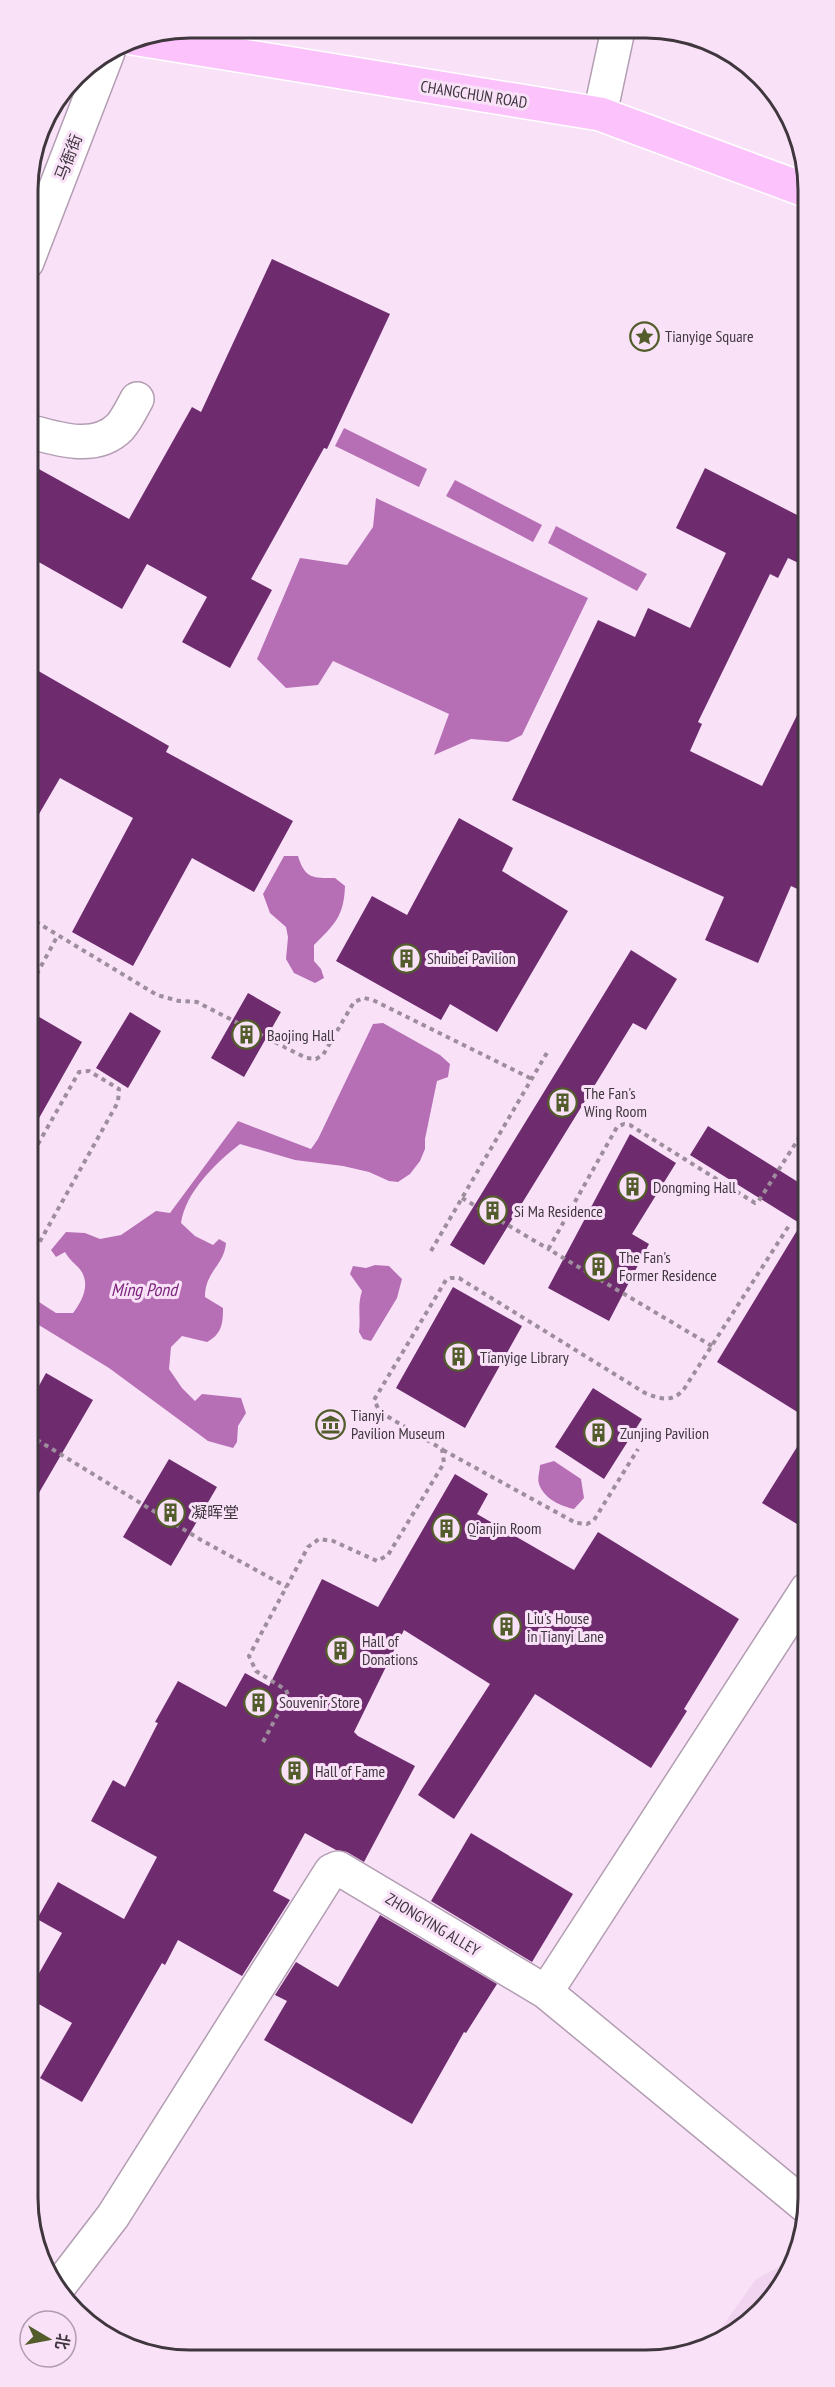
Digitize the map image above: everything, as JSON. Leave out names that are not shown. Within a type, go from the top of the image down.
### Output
[{"type":"main road","name":"CHANGCHUN ROAD","points":[[155,42],[600,114],[798,186]]},
{"type":"street","points":[[600,114],[616,38]]},
{"type":"street","name":"马衙街","points":[[38,233],[103,64]]},
{"type":"street","points":[[38,433],[75,441],[97,440],[112,434],[122,425],[137,399]]},
{"type":"street","points":[[797,1603],[546,1992],[797,2199]]},
{"type":"street","name":"ZHONGYING ALLEY","points":[[63,2281],[113,2216],[331,1871],[338,1868],[546,1992]]},
{"type":"path","points":[[38,923],[157,995],[179,1001],[197,1002],[306,1058],[316,1059],[323,1055],[354,1002],[364,998],[373,1000],[532,1079]]},
{"type":"path","points":[[38,972],[58,935]]},
{"type":"path","points":[[431,1251],[548,1051]]},
{"type":"path","points":[[38,1144],[79,1072],[89,1071],[119,1089],[118,1102],[38,1245]]},
{"type":"path","points":[[551,1251],[549,1248],[617,1127],[624,1124],[630,1125],[755,1203],[758,1202],[798,1140]]},
{"type":"path","points":[[462,1198],[712,1346]]},
{"type":"path","points":[[638,1449],[594,1520],[587,1524],[576,1523],[380,1412],[374,1400],[446,1280],[450,1278],[459,1278],[645,1393],[659,1399],[679,1396],[790,1224]]},
{"type":"path","points":[[38,1440],[201,1540],[286,1587]]},
{"type":"path","points":[[263,1742],[288,1695],[286,1690],[256,1671],[249,1656],[308,1547],[319,1539],[333,1541],[377,1561],[388,1555],[444,1464],[442,1449]]},
{"type":"shaded area","points":[[781,2266],[760,2298],[738,2318],[720,2330],[756,2279]]},
{"type":"water","points":[[344,428],[427,469],[419,487],[335,446]]},
{"type":"water","points":[[455,480],[542,525],[533,542],[446,496]]},
{"type":"water","points":[[376,498],[588,598],[522,735],[508,742],[471,739],[434,755],[449,714],[333,661],[318,685],[286,688],[257,659],[300,558],[347,565],[373,527]]},
{"type":"water","points":[[556,526],[647,574],[637,591],[548,543]]},
{"type":"water","points":[[284,856],[298,856],[304,869],[311,876],[335,878],[345,886],[343,905],[337,919],[314,945],[314,961],[321,969],[324,978],[315,983],[294,973],[286,959],[288,937],[286,927],[270,913],[263,894]]},
{"type":"water","name":"Ming Pond","points":[[383,1023],[440,1055],[450,1064],[448,1077],[437,1081],[425,1149],[420,1161],[410,1174],[398,1182],[389,1181],[369,1172],[295,1160],[240,1144],[203,1179],[184,1211],[181,1223],[195,1236],[213,1245],[219,1239],[226,1243],[225,1251],[208,1281],[205,1297],[223,1308],[223,1319],[219,1332],[207,1342],[182,1336],[171,1347],[169,1369],[182,1388],[195,1401],[202,1394],[241,1398],[246,1413],[238,1426],[237,1442],[233,1448],[208,1441],[109,1368],[38,1325],[38,1302],[56,1313],[73,1313],[83,1297],[85,1279],[78,1267],[65,1252],[56,1257],[51,1250],[66,1232],[85,1233],[100,1239],[121,1235],[156,1211],[170,1213],[238,1121],[311,1149],[318,1139],[373,1024]]},
{"type":"water","points":[[375,1265],[389,1266],[402,1279],[397,1298],[371,1341],[363,1339],[359,1332],[362,1291],[350,1274],[353,1266],[366,1268]]},
{"type":"water","points":[[554,1461],[581,1479],[584,1498],[574,1509],[549,1498],[541,1489],[538,1477],[540,1465]]},
{"type":"building","points":[[272,259],[390,314],[327,449],[324,448],[251,579],[272,590],[230,668],[182,642],[207,597],[147,564],[122,609],[38,562],[38,469],[129,519],[192,407],[201,412]]},
{"type":"building","points":[[705,468],[798,515],[798,563],[788,558],[778,578],[770,574],[698,722],[702,724],[690,751],[762,786],[798,714],[798,889],[791,886],[758,963],[705,940],[724,897],[512,800],[598,620],[635,637],[648,608],[690,628],[726,553],[676,528]]},
{"type":"building","points":[[38,671],[169,746],[166,752],[293,821],[254,892],[192,858],[133,966],[72,932],[133,818],[60,778],[38,816]]},
{"type":"building","points":[[459,818],[513,848],[502,871],[568,911],[497,1032],[450,1004],[441,1020],[336,961],[372,896],[407,915]]},
{"type":"building","name":"The Fan's Wing Room","points":[[631,950],[677,979],[646,1030],[633,1023],[484,1265],[450,1245]]},
{"type":"building","name":"Baojing Hall","points":[[248,993],[281,1012],[244,1077],[211,1058]]},
{"type":"building","points":[[130,1012],[161,1031],[128,1088],[96,1068]]},
{"type":"building","points":[[38,1016],[82,1042],[38,1120]]},
{"type":"building","points":[[708,1126],[798,1182],[797,1222],[690,1155]]},
{"type":"building","points":[[630,1134],[676,1163],[632,1234],[649,1244],[609,1321],[548,1288]]},
{"type":"building","points":[[797,1230],[797,1412],[717,1362]]},
{"type":"building","name":"Tianyige Library","points":[[453,1287],[522,1326],[465,1428],[396,1388]]},
{"type":"building","points":[[46,1373],[93,1400],[38,1495],[38,1388]]},
{"type":"building","name":"Zunjing Pavilion","points":[[593,1388],[642,1419],[604,1479],[555,1447]]},
{"type":"building","points":[[797,1446],[797,1524],[762,1503]]},
{"type":"building","name":"凝晖堂","points":[[169,1459],[217,1487],[171,1566],[123,1537]]},
{"type":"building","points":[[455,1474],[488,1494],[477,1514],[574,1570],[598,1532],[739,1619],[684,1709],[687,1711],[651,1768],[535,1694],[454,1819],[418,1795],[490,1684],[404,1630],[354,1732],[415,1766],[364,1862],[305,1833],[273,1891],[290,1900],[242,1976],[178,1940],[165,1965],[162,1963],[82,2102],[40,2078],[72,2023],[38,2004],[38,1975],[62,1933],[38,1920],[38,1917],[58,1882],[124,1919],[157,1857],[91,1821],[113,1780],[125,1787],[158,1723],[155,1722],[178,1681],[226,1707],[245,1673],[269,1686],[322,1579],[378,1607]]},
{"type":"building","points":[[471,1833],[573,1894],[532,1962],[431,1901]]},
{"type":"building","points":[[380,1915],[497,1984],[466,2033],[464,2032],[412,2124],[264,2040],[287,2001],[275,1995],[296,1962],[338,1987]]},
{"type":"place","name":"Tianyige Square","points":[[644,336]]},
{"type":"place","name":"Shuibei Pavilion","points":[[406,958]]},
{"type":"place","name":"Baojing Hall","points":[[246,1035]]},
{"type":"place","name":"The Fan's Wing Room","points":[[563,1102]]},
{"type":"place","name":"Dongming Hall","points":[[632,1187]]},
{"type":"place","name":"Si Ma Residence","points":[[493,1211]]},
{"type":"place","name":"The Fan's Former Residence","points":[[598,1266]]},
{"type":"place","name":"Tianyige Library","points":[[459,1357]]},
{"type":"place","name":"Tianyi Pavilion Museum","points":[[330,1424]]},
{"type":"place","name":"Zunjing Pavilion","points":[[599,1433]]},
{"type":"place","name":"凝晖堂","points":[[170,1512]]},
{"type":"place","name":"Qianjin Room","points":[[446,1528]]},
{"type":"place","name":"Liu's House in Tianyi Lane","points":[[506,1627]]},
{"type":"place","name":"Hall of Donations","points":[[341,1650]]},
{"type":"place","name":"Souvenir Store","points":[[258,1702]]},
{"type":"place","name":"Hall of Fame","points":[[294,1771]]}]
